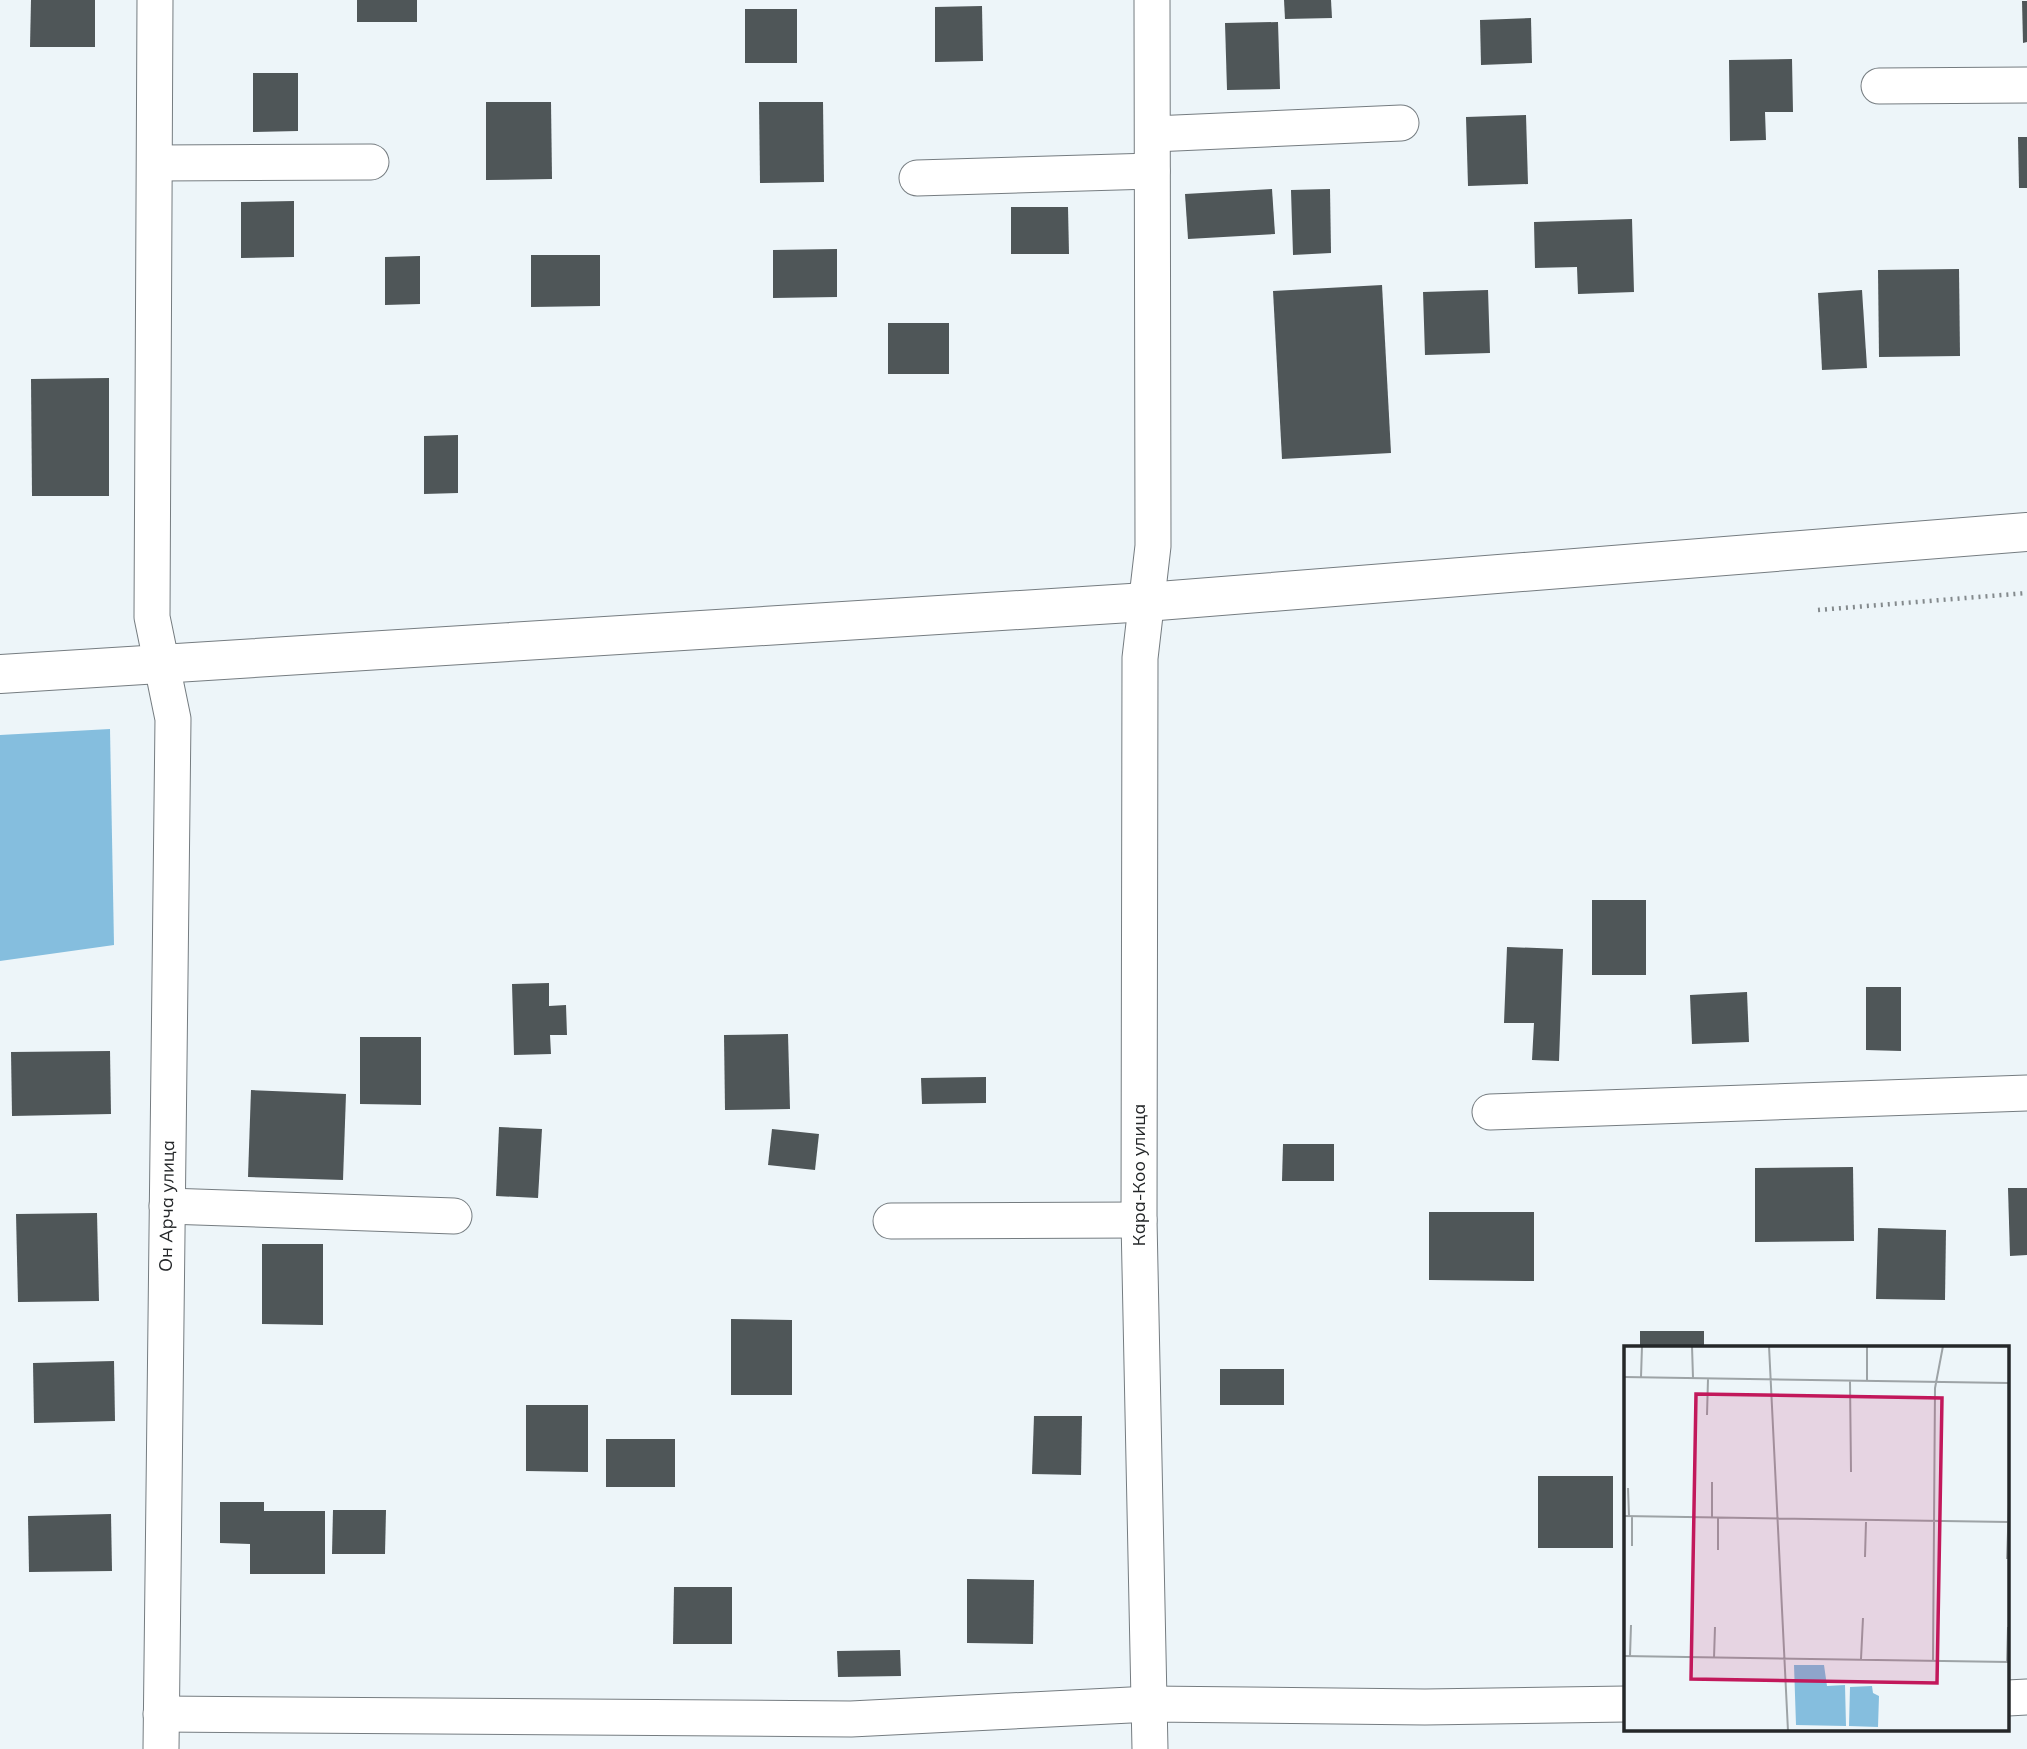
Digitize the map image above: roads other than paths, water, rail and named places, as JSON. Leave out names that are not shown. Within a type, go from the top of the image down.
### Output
[{"type":"street","name":"Он Арча улица","points":[[155,0],[152,617],[173,719],[161,1749]]},
{"type":"street","name":"Кара-Коо улица","points":[[1150,1749],[1139,1220],[1140,658],[1153,546],[1152,0]]},
{"type":"street","points":[[1879,86],[2027,85]]},
{"type":"street","points":[[1153,134],[1401,123]]},
{"type":"street","points":[[155,163],[371,162]]},
{"type":"street","points":[[917,178],[1152,171]]},
{"type":"street","points":[[0,674],[1146,602],[2027,532]]},
{"type":"street","points":[[1490,1112],[2027,1094]]},
{"type":"street","points":[[167,1206],[454,1216]]},
{"type":"street","points":[[891,1221],[1139,1220]]},
{"type":"street","points":[[161,1714],[851,1720],[1150,1704],[1425,1707],[1624,1704]]}]
